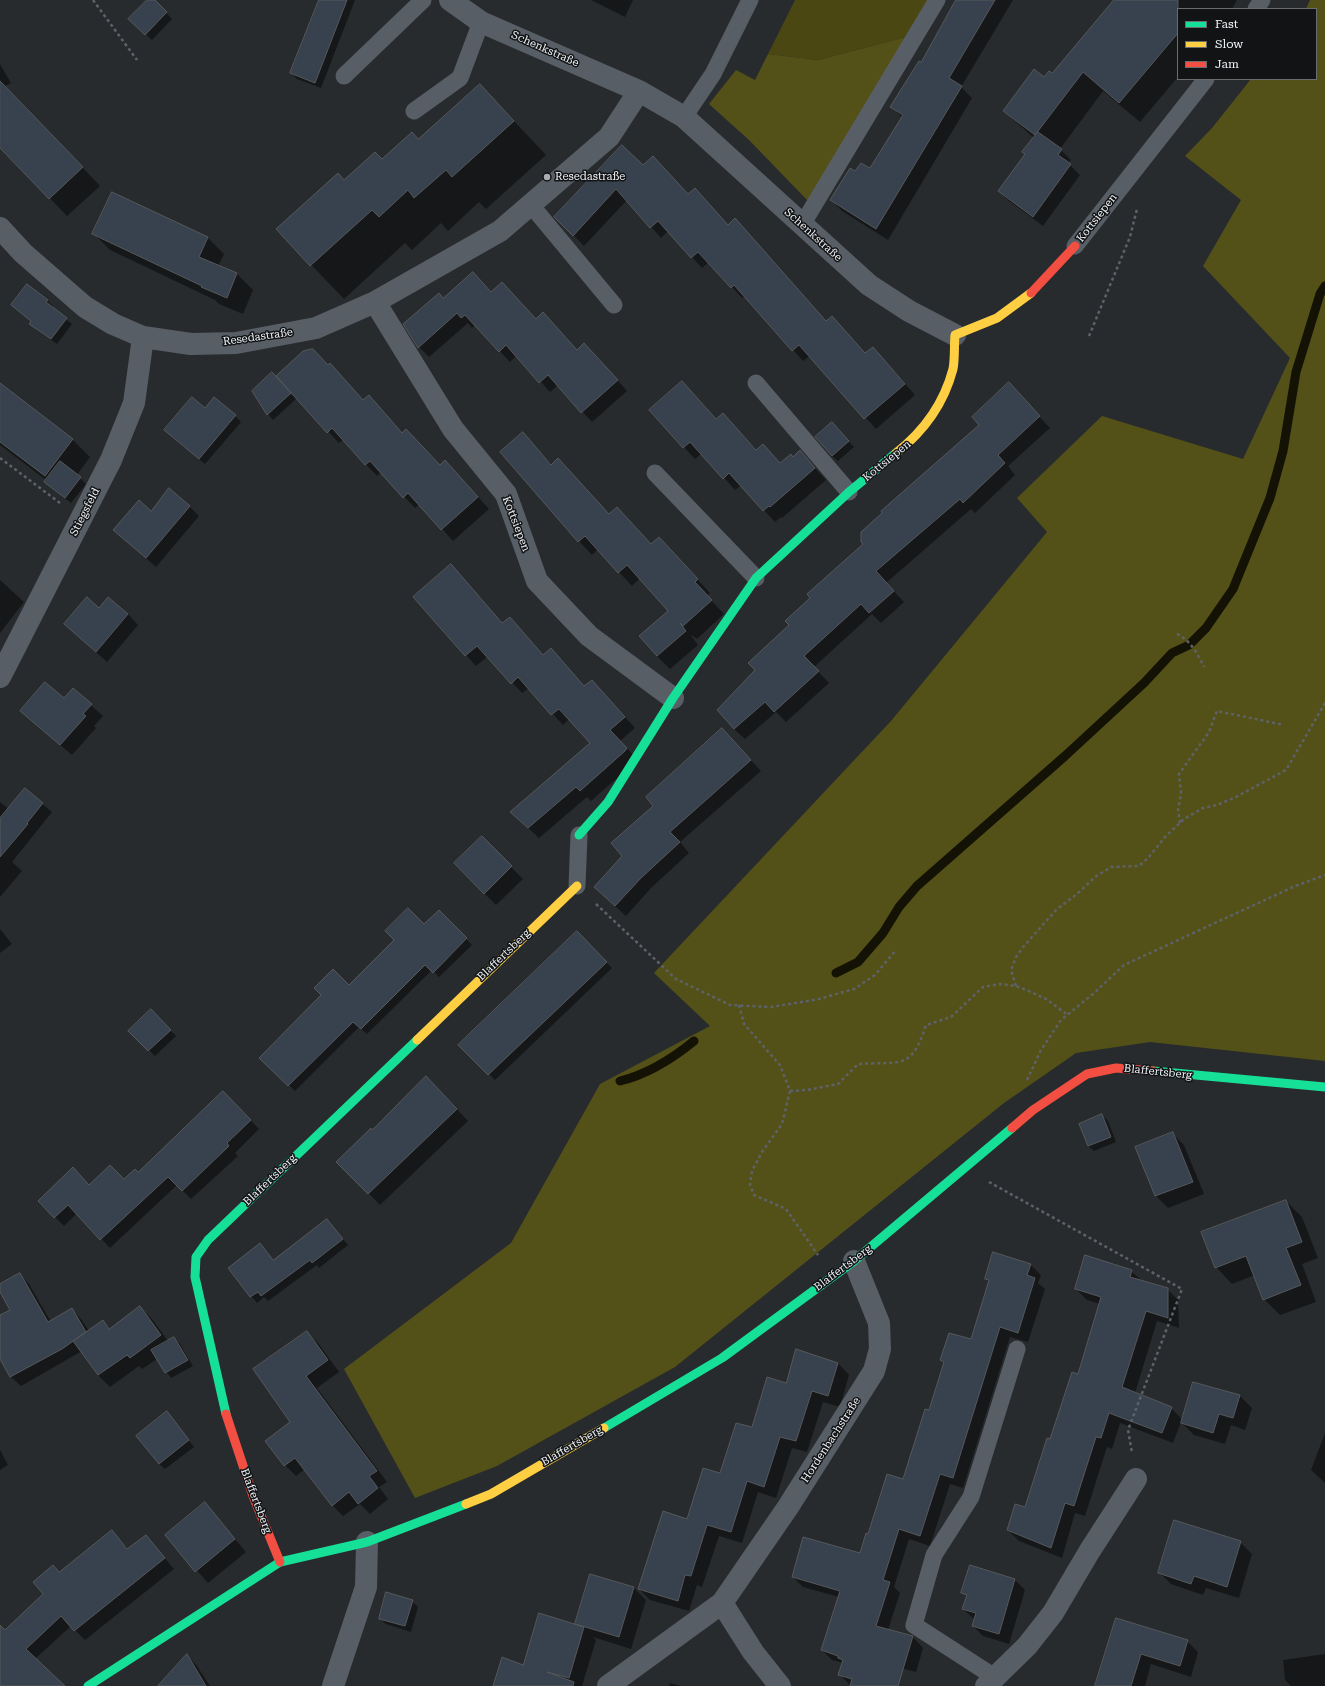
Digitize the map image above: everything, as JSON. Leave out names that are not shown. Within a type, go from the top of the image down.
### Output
[{"type":"street","name":"Schenkstraße","points":[[450,0],[481,22],[639,91],[684,117],[869,285],[909,311],[955,335]]},
{"type":"street","name":"Resedastraße","points":[[0,228],[23,253],[85,307],[113,324],[143,337],[191,344],[236,343],[316,328],[375,302],[500,231],[609,137],[639,91]]},
{"type":"street","name":"Kottsiepen","points":[[579,835],[608,802],[673,698],[756,578],[849,492],[913,440],[942,400],[953,368],[955,335],[997,318],[1031,293],[1075,246]]},
{"type":"street","name":"Kottsiepen","points":[[375,302],[453,428],[506,494],[537,581],[589,636],[673,698]]},
{"type":"street","name":"Stiegsfeld","points":[[0,677],[111,460],[134,403],[143,337]]},
{"type":"street","name":"Blaffertsberg","points":[[280,1562],[253,1496],[229,1425],[195,1277],[196,1258],[214,1234],[577,886]]},
{"type":"street","name":"Blaffertsberg","points":[[88,1686],[280,1562],[366,1542],[491,1494],[722,1358],[854,1261],[1033,1110],[1087,1074],[1116,1068],[1325,1087]]},
{"type":"street","name":"Hordenbachstraße","points":[[608,1686],[722,1602],[788,1507],[874,1371],[880,1349],[879,1323],[854,1261]]},
{"type":"street","points":[[991,1682],[1027,1646],[1053,1613],[1089,1552],[1136,1479]]},
{"type":"street","points":[[333,1686],[366,1587],[366,1542]]},
{"type":"street","points":[[722,1602],[753,1652],[780,1686]]},
{"type":"lane","points":[[344,76],[423,0]]},
{"type":"lane","points":[[684,117],[713,74],[750,0]]},
{"type":"lane","points":[[802,225],[937,0]]},
{"type":"lane","points":[[414,111],[460,78],[466,68],[481,22]]},
{"type":"lane","name":"Kottsiepen","points":[[1075,246],[1205,80]]},
{"type":"lane","points":[[530,205],[614,305]]},
{"type":"lane","points":[[756,383],[849,492]]},
{"type":"lane","points":[[654,473],[756,578]]},
{"type":"lane","points":[[577,886],[579,835]]},
{"type":"lane","points":[[991,1682],[914,1625],[934,1555],[972,1497],[1018,1349]]},
{"type":"path","points":[[93,0],[137,60]]},
{"type":"path","points":[[1089,336],[1130,237],[1140,190],[1139,164]]},
{"type":"path","points":[[0,458],[81,518]]},
{"type":"path","points":[[1177,634],[1184,638],[1199,656],[1204,667]]},
{"type":"path","points":[[1016,986],[1011,970],[1016,957],[1056,910],[1077,894],[1095,877],[1110,867],[1139,866],[1180,823],[1203,808],[1217,805],[1286,770],[1325,703]]},
{"type":"path","points":[[1180,823],[1178,810],[1181,793],[1179,774],[1209,732],[1217,711],[1284,725]]},
{"type":"path","points":[[1033,1110],[1023,1097],[1028,1077],[1041,1050],[1061,1020],[1124,966],[1293,887],[1325,875]]},
{"type":"path","points":[[577,886],[676,979],[730,1005],[771,1007],[819,999],[854,989],[875,975],[896,950]]},
{"type":"path","points":[[790,1091],[806,1090],[838,1084],[858,1064],[906,1061],[915,1053],[926,1025],[951,1017],[983,987],[1000,984],[1016,986],[1046,999],[1068,1015]]},
{"type":"path","points":[[739,1006],[744,1024],[780,1065],[790,1091],[782,1124],[762,1152],[752,1172],[750,1185],[754,1195],[786,1209],[801,1234],[818,1256],[836,1274]]},
{"type":"path","points":[[998,1186],[1182,1289],[1128,1430],[1136,1479]]},
{"type":"shaded area","points":[[795,0],[928,0],[906,37],[818,60],[768,54]]},
{"type":"shaded area","points":[[1310,0],[1325,0],[1325,1061],[1150,1042],[1076,1053],[1004,1103],[675,1367],[497,1466],[415,1498],[344,1369],[511,1243],[600,1084],[710,1026],[654,973],[891,721],[1047,532],[1017,498],[1102,416],[1243,459],[1290,358],[1203,266],[1241,200],[1185,156],[1212,128],[1250,80],[1317,80],[1317,8],[1306,8]]},
{"type":"shaded area","points":[[906,37],[808,201],[749,140],[709,104],[736,70],[755,80],[768,54],[818,60]]},
{"type":"building","points":[[147,0],[155,0],[167,12],[145,35],[128,19]]},
{"type":"building","points":[[319,0],[347,0],[315,83],[290,73]]},
{"type":"building","points":[[956,0],[995,0],[949,78],[962,86],[876,229],[830,200],[850,168],[855,171],[861,163],[870,168],[903,115],[890,107],[919,61],[921,62]]},
{"type":"building","points":[[1114,0],[1178,0],[1177,34],[1119,103],[1083,72],[1035,135],[1003,111],[1034,69],[1044,77],[1049,71],[1052,73]]},
{"type":"building","points":[[0,81],[83,167],[49,199],[0,148]]},
{"type":"building","points":[[480,84],[514,121],[452,177],[446,170],[414,198],[408,190],[379,217],[372,210],[310,266],[276,229],[338,173],[344,180],[375,152],[382,159],[412,132],[418,139]]},
{"type":"building","points":[[1038,132],[1062,149],[1058,155],[1071,164],[1033,217],[998,191],[1025,154],[1022,152]]},
{"type":"building","points":[[622,145],[643,165],[653,156],[688,194],[695,188],[728,225],[735,218],[826,321],[832,316],[865,353],[873,347],[905,384],[864,419],[799,345],[792,351],[734,285],[731,288],[698,252],[691,258],[658,221],[650,228],[616,189],[573,236],[554,217]]},
{"type":"building","points":[[112,192],[208,237],[199,257],[237,273],[227,298],[92,234]]},
{"type":"building","points":[[473,272],[491,292],[502,282],[536,319],[543,312],[577,350],[584,343],[618,380],[581,413],[548,375],[539,383],[506,345],[499,352],[465,315],[461,318],[457,313],[418,348],[403,324],[439,293],[443,298]]},
{"type":"building","points":[[27,284],[48,300],[46,302],[67,318],[51,339],[29,324],[31,321],[11,305]]},
{"type":"building","points":[[313,349],[328,365],[330,363],[363,400],[369,395],[402,433],[406,429],[440,465],[445,460],[478,497],[441,530],[408,493],[403,498],[370,461],[365,465],[332,428],[327,433],[276,376],[303,351]]},
{"type":"building","points":[[272,372],[291,393],[267,415],[252,391]]},
{"type":"building","points":[[682,381],[716,419],[723,413],[756,450],[763,444],[780,463],[791,454],[793,457],[800,450],[815,468],[770,507],[769,506],[763,511],[729,473],[723,479],[690,442],[683,448],[649,410]]},
{"type":"building","points":[[1009,382],[1040,416],[998,455],[1005,463],[963,503],[960,499],[876,571],[894,591],[869,613],[861,604],[804,656],[819,671],[774,712],[765,702],[734,729],[717,710],[755,670],[748,663],[789,625],[785,621],[810,598],[807,594],[863,544],[861,542],[861,532],[882,513],[881,511],[979,425],[972,417]]},
{"type":"building","points":[[0,383],[73,439],[45,476],[0,442]]},
{"type":"building","points":[[192,397],[205,408],[214,397],[236,415],[199,459],[164,430]]},
{"type":"building","points":[[832,422],[849,441],[832,456],[815,437]]},
{"type":"building","points":[[523,432],[551,465],[558,458],[609,514],[617,507],[651,544],[659,537],[698,579],[695,582],[712,600],[683,626],[680,623],[686,631],[657,656],[639,636],[668,611],[627,565],[618,573],[585,536],[578,542],[500,452]]},
{"type":"building","points":[[60,461],[81,477],[65,498],[44,482]]},
{"type":"building","points":[[169,488],[190,506],[146,558],[113,530],[139,500],[151,511]]},
{"type":"building","points":[[451,564],[502,623],[510,617],[543,655],[551,648],[584,686],[592,680],[625,717],[610,730],[627,748],[625,751],[580,791],[576,787],[528,828],[510,812],[590,743],[559,709],[551,715],[518,677],[511,684],[477,646],[465,656],[413,597]]},
{"type":"building","points":[[87,597],[99,608],[108,597],[128,614],[96,652],[64,624]]},
{"type":"building","points":[[45,682],[64,698],[73,688],[92,704],[83,714],[86,716],[60,745],[20,711]]},
{"type":"building","points":[[722,728],[751,760],[670,832],[680,842],[641,878],[615,906],[594,887],[622,856],[611,843],[653,806],[646,797]]},
{"type":"building","points":[[25,788],[43,803],[27,823],[28,824],[0,857],[0,818]]},
{"type":"building","points":[[482,836],[512,866],[484,894],[454,863]]},
{"type":"building","points":[[408,908],[424,924],[439,910],[467,938],[433,973],[425,965],[361,1029],[353,1022],[288,1086],[259,1058],[321,995],[314,988],[333,969],[349,985],[394,940],[385,931]]},
{"type":"building","points":[[577,931],[607,962],[488,1075],[458,1045]]},
{"type":"building","points":[[151,1009],[171,1030],[148,1051],[128,1031]]},
{"type":"building","points":[[426,1076],[457,1109],[368,1194],[336,1162],[371,1128],[372,1130]]},
{"type":"building","points":[[223,1091],[251,1120],[227,1143],[229,1146],[182,1191],[168,1177],[100,1240],[68,1205],[54,1218],[38,1201],[73,1167],[89,1185],[110,1165],[124,1179],[135,1169],[138,1172]]},
{"type":"building","points":[[1102,1114],[1111,1137],[1088,1146],[1079,1124]]},
{"type":"building","points":[[1173,1132],[1193,1182],[1155,1196],[1135,1147]]},
{"type":"building","points":[[1286,1200],[1302,1242],[1286,1248],[1301,1285],[1263,1300],[1246,1256],[1215,1268],[1201,1232]]},
{"type":"building","points":[[327,1219],[343,1239],[312,1263],[310,1260],[261,1296],[258,1292],[250,1297],[228,1268],[260,1243],[273,1260]]},
{"type":"building","points":[[993,1252],[1031,1264],[1027,1275],[1035,1278],[1018,1333],[1000,1327],[953,1478],[940,1474],[920,1536],[899,1529],[883,1580],[890,1582],[876,1626],[913,1636],[898,1686],[850,1686],[852,1679],[838,1675],[843,1660],[838,1658],[838,1656],[821,1650],[840,1591],[792,1577],[803,1537],[860,1553],[866,1533],[868,1534],[887,1474],[903,1479],[925,1409],[929,1410],[944,1362],[940,1360],[949,1333],[971,1339],[989,1280],[985,1279]]},
{"type":"building","points":[[1085,1255],[1132,1270],[1130,1277],[1168,1288],[1168,1318],[1146,1311],[1122,1387],[1172,1407],[1162,1433],[1109,1413],[1101,1438],[1096,1437],[1074,1506],[1065,1503],[1051,1548],[1007,1530],[1015,1504],[1025,1507],[1047,1438],[1050,1439],[1072,1372],[1078,1374],[1101,1297],[1075,1289]]},
{"type":"building","points":[[20,1273],[48,1322],[72,1308],[86,1332],[62,1349],[10,1377],[0,1359],[0,1315],[10,1310],[0,1292],[0,1284]]},
{"type":"building","points":[[140,1306],[161,1335],[130,1358],[127,1355],[98,1375],[73,1341],[103,1320],[109,1329]]},
{"type":"building","points":[[307,1331],[328,1360],[306,1376],[377,1471],[369,1476],[378,1488],[358,1504],[349,1492],[332,1506],[295,1458],[284,1466],[265,1441],[290,1422],[253,1369]]},
{"type":"building","points":[[174,1337],[188,1360],[165,1373],[151,1350]]},
{"type":"building","points":[[796,1349],[838,1363],[828,1396],[812,1391],[796,1441],[780,1437],[764,1487],[747,1481],[731,1532],[707,1525],[691,1576],[685,1575],[678,1601],[638,1589],[663,1511],[687,1519],[703,1468],[720,1473],[736,1423],[752,1427],[767,1377],[786,1383]]},
{"type":"building","points":[[1193,1382],[1240,1395],[1233,1418],[1219,1414],[1213,1433],[1181,1423]]},
{"type":"building","points":[[167,1411],[189,1440],[159,1464],[136,1436]]},
{"type":"building","points":[[205,1502],[235,1539],[195,1572],[165,1535]]},
{"type":"building","points":[[1174,1520],[1241,1541],[1227,1587],[1194,1576],[1191,1584],[1158,1573]]},
{"type":"building","points":[[112,1530],[127,1549],[146,1535],[165,1558],[74,1631],[61,1616],[26,1649],[65,1686],[0,1686],[0,1625],[5,1630],[43,1594],[33,1582],[53,1565],[59,1572]]},
{"type":"building","points":[[970,1565],[1015,1579],[999,1634],[972,1626],[976,1613],[962,1609],[967,1595],[961,1593]]},
{"type":"building","points":[[590,1574],[634,1587],[619,1637],[575,1624]]},
{"type":"building","points":[[386,1592],[413,1600],[405,1626],[379,1619]]},
{"type":"building","points":[[539,1613],[584,1627],[569,1678],[547,1672],[574,1682],[573,1686],[493,1686],[502,1657],[523,1665]]},
{"type":"building","points":[[1116,1618],[1188,1640],[1180,1666],[1141,1654],[1131,1686],[1095,1686]]},
{"type":"building","points":[[187,1654],[206,1686],[158,1686]]},
{"type":"waterway","points":[[836,973],[858,962],[883,933],[899,907],[917,886],[1065,756],[1144,683],[1172,653],[1189,645],[1206,628],[1233,589],[1270,498],[1283,451],[1296,372],[1320,294],[1325,286]]},
{"type":"waterway","points":[[620,1081],[631,1078],[660,1065],[694,1041]]},
{"type":"traffic: fast","points":[[579,835],[608,802],[673,698],[756,578],[849,492],[896,453]]},
{"type":"traffic: fast","points":[[226,1414],[195,1277],[196,1257],[208,1240],[417,1040]]},
{"type":"traffic: fast","points":[[1153,1071],[1325,1087]]},
{"type":"traffic: fast","points":[[604,1428],[722,1358],[854,1261],[1012,1128]]},
{"type":"traffic: fast","points":[[88,1686],[280,1562],[367,1542],[466,1504]]},
{"type":"traffic: slow","points":[[896,453],[924,426],[944,394],[953,369],[955,335],[997,318],[1031,293]]},
{"type":"traffic: slow","points":[[417,1040],[577,886]]},
{"type":"traffic: slow","points":[[466,1504],[491,1494],[604,1428]]},
{"type":"traffic: jam","points":[[1031,293],[1075,246]]},
{"type":"traffic: jam","points":[[1012,1128],[1033,1110],[1087,1074],[1116,1068],[1153,1071]]},
{"type":"traffic: jam","points":[[226,1414],[253,1496],[280,1562]]},
{"type":"place","name":"Resedastraße","points":[[547,177]]}]
